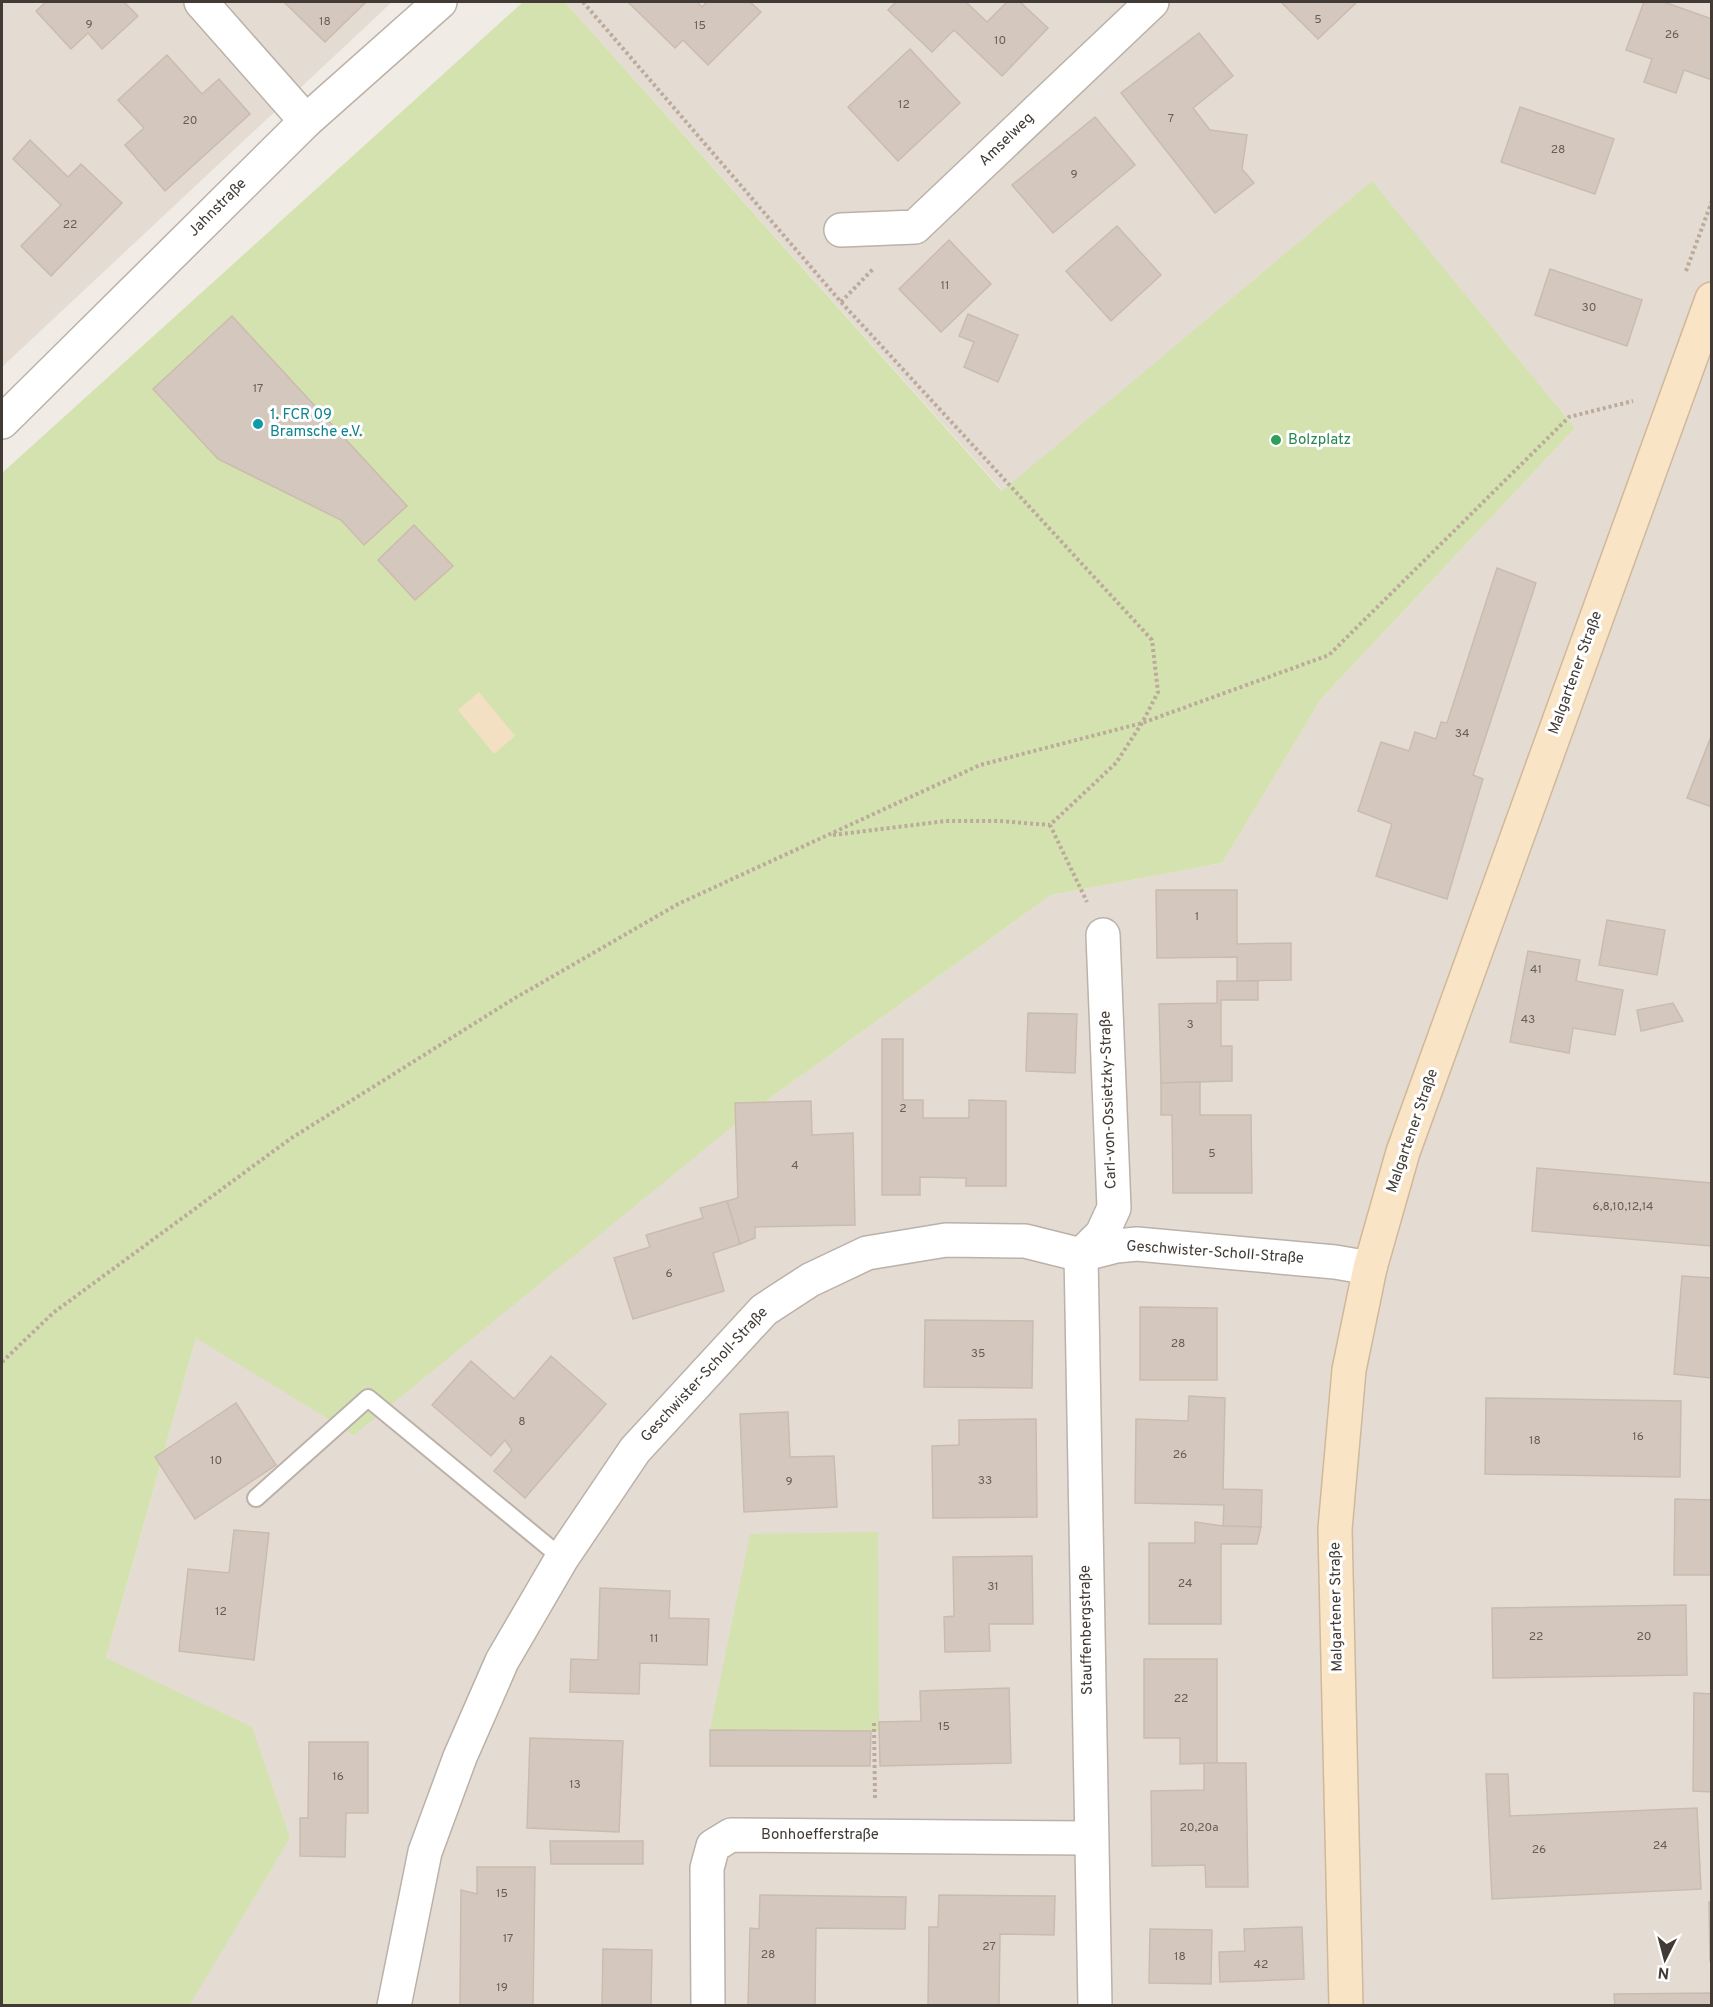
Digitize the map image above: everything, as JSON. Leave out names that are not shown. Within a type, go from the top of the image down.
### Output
[{"type":"street","points":[[201,2],[306,121]]},
{"type":"street","name":"Jahnstraße","points":[[7,410],[306,121],[440,2]]},
{"type":"street","name":"Amselweg","points":[[841,230],[915,227],[1152,2]]},
{"type":"street","name":"Malgartener Straße","points":[[1346,2006],[1335,1528],[1349,1370],[1370,1268],[1403,1152],[1712,299]]},
{"type":"street","name":"Carl-von-Ossietzky-Straße","points":[[1081,1255],[1102,1234],[1114,1208],[1103,934]]},
{"type":"street","name":"Geschwister-Scholl-Straße","points":[[394,2006],[425,1852],[460,1757],[502,1661],[562,1558],[635,1450],[764,1310],[810,1280],[867,1253],[946,1240],[1025,1241],[1081,1255],[1116,1246],[1137,1244],[1335,1262],[1370,1268]]},
{"type":"street","name":"Stauffenbergstraße","points":[[1081,1255],[1090,1838],[1095,2006]]},
{"type":"street","name":"Bonhoefferstraße","points":[[708,2006],[707,1868],[713,1846],[731,1835],[1090,1838]]},
{"type":"lane","points":[[256,1498],[369,1398],[562,1558]]},
{"type":"path","points":[[583,2],[841,302],[1152,640],[1158,692],[1142,723],[1116,763],[1050,825],[1000,821],[946,821],[829,836]]},
{"type":"path","points":[[2,1362],[53,1313],[290,1139],[515,998],[678,904],[980,765],[1142,723],[1329,656],[1569,417],[1640,400],[1671,411]]},
{"type":"path","points":[[1050,825],[1103,934]]},
{"type":"path","points":[[874,1723],[875,1835]]},
{"type":"shaded area","points":[[2,2],[392,2],[2,367]]},
{"type":"shaded area","points":[[565,2],[1711,2],[1711,2005],[189,2005],[290,1838],[106,1658],[196,1338],[744,1117],[1051,895],[1222,863],[1321,699],[1575,428],[1372,182],[1003,491]]},
{"type":"green space","points":[[523,2],[565,2],[1002,491],[1372,181],[1575,428],[1321,699],[1222,863],[1051,895],[744,1117],[354,1435],[196,1338],[106,1658],[252,1727],[290,1838],[189,2006],[2,2005],[2,473]]},
{"type":"green space","points":[[878,1532],[879,1731],[710,1730],[750,1534]]},
{"type":"sand","points":[[479,692],[515,736],[494,754],[458,710]]},
{"type":"building","points":[[46,2],[124,2],[138,16],[102,49],[88,33],[71,49],[36,11]]},
{"type":"building","points":[[284,2],[366,2],[325,42]]},
{"type":"building","points":[[628,2],[697,2],[702,7],[707,2],[750,2],[761,12],[708,65],[683,40],[675,48]]},
{"type":"building","points":[[896,2],[966,2],[987,22],[1007,2],[1020,2],[1048,28],[1002,76],[954,30],[932,52],[888,10]]},
{"type":"building","points":[[1281,2],[1357,2],[1318,39]]},
{"type":"building","points":[[1644,2],[1664,2],[1712,19],[1712,80],[1684,70],[1676,93],[1644,82],[1652,59],[1626,50]]},
{"type":"building","points":[[1199,33],[1233,76],[1193,108],[1210,130],[1247,135],[1242,169],[1254,183],[1215,213],[1121,93]]},
{"type":"building","points":[[910,49],[960,103],[898,161],[848,107]]},
{"type":"building","points":[[167,55],[202,94],[219,79],[250,114],[165,191],[125,145],[144,128],[118,100]]},
{"type":"building","points":[[1520,107],[1614,139],[1595,194],[1501,162]]},
{"type":"building","points":[[1095,117],[1135,165],[1053,233],[1012,185]]},
{"type":"building","points":[[30,140],[68,177],[81,164],[122,203],[51,276],[21,246],[61,205],[13,159]]},
{"type":"building","points":[[1117,226],[1161,275],[1111,321],[1066,271]]},
{"type":"building","points":[[949,240],[991,284],[941,332],[899,289]]},
{"type":"building","points":[[1550,269],[1642,300],[1627,346],[1535,315]]},
{"type":"building","points":[[968,314],[1018,335],[998,382],[964,367],[974,342],[959,336]]},
{"type":"building","name":"1. FCR 09 Bramsche e.V.","points":[[232,316],[407,506],[364,545],[341,520],[218,459],[153,389]]},
{"type":"building","points":[[414,525],[453,566],[415,600],[378,560]]},
{"type":"building","points":[[1497,568],[1536,583],[1473,775],[1483,779],[1447,899],[1376,876],[1392,824],[1358,811],[1381,742],[1409,751],[1415,732],[1436,739],[1441,722],[1447,723]]},
{"type":"building","points":[[1712,734],[1712,807],[1687,798]]},
{"type":"building","points":[[1156,890],[1237,890],[1237,944],[1291,943],[1291,980],[1237,981],[1237,957],[1157,958]]},
{"type":"building","points":[[1607,920],[1665,930],[1657,975],[1599,965]]},
{"type":"building","points":[[1528,951],[1580,960],[1576,981],[1623,990],[1615,1035],[1573,1028],[1569,1053],[1510,1042]]},
{"type":"building","points":[[1217,981],[1258,981],[1258,1000],[1221,1000],[1221,1046],[1232,1046],[1232,1081],[1161,1083],[1159,1004],[1217,1003]]},
{"type":"building","points":[[1673,1003],[1683,1021],[1641,1031],[1637,1010]]},
{"type":"building","points":[[1028,1013],[1077,1014],[1075,1073],[1026,1071]]},
{"type":"building","points":[[882,1039],[903,1039],[903,1100],[923,1100],[923,1118],[969,1118],[969,1100],[1006,1101],[1006,1186],[966,1186],[966,1178],[920,1177],[920,1195],[882,1195]]},
{"type":"building","points":[[1200,1082],[1200,1115],[1251,1115],[1252,1193],[1173,1193],[1172,1115],[1161,1115],[1161,1083]]},
{"type":"building","points":[[811,1101],[812,1135],[853,1133],[855,1225],[755,1227],[755,1238],[740,1244],[727,1201],[738,1198],[735,1103]]},
{"type":"building","points":[[1537,1168],[1712,1183],[1712,1246],[1532,1231]]},
{"type":"building","points":[[727,1201],[740,1244],[713,1253],[724,1291],[633,1319],[614,1258],[650,1247],[646,1235],[703,1218],[700,1208]]},
{"type":"building","points":[[1682,1276],[1712,1278],[1711,1378],[1674,1374]]},
{"type":"building","points":[[1140,1307],[1217,1308],[1217,1380],[1140,1380]]},
{"type":"building","points":[[925,1320],[1033,1321],[1032,1388],[924,1387]]},
{"type":"building","points":[[551,1356],[606,1404],[525,1498],[494,1471],[512,1450],[505,1440],[491,1456],[432,1405],[471,1361],[514,1399]]},
{"type":"building","points":[[1189,1396],[1225,1398],[1223,1489],[1262,1490],[1261,1527],[1223,1526],[1224,1505],[1135,1503],[1136,1419],[1188,1421]]},
{"type":"building","points":[[1486,1398],[1681,1401],[1680,1477],[1485,1474]]},
{"type":"building","points":[[236,1403],[276,1465],[195,1519],[155,1457]]},
{"type":"building","points":[[788,1412],[790,1457],[834,1456],[837,1507],[744,1512],[740,1414]]},
{"type":"building","points":[[1036,1419],[1037,1517],[933,1518],[932,1446],[959,1445],[959,1420]]},
{"type":"building","points":[[1675,1499],[1712,1500],[1712,1575],[1674,1575]]},
{"type":"building","points":[[1195,1522],[1223,1526],[1261,1527],[1257,1544],[1221,1544],[1221,1624],[1149,1624],[1149,1543],[1195,1543]]},
{"type":"building","points":[[234,1530],[269,1533],[254,1660],[179,1651],[188,1569],[229,1573]]},
{"type":"building","points":[[1032,1556],[1033,1624],[989,1624],[990,1651],[945,1652],[944,1617],[954,1616],[953,1557]]},
{"type":"building","points":[[600,1588],[670,1591],[669,1618],[709,1619],[707,1665],[640,1663],[639,1694],[570,1692],[571,1659],[598,1660]]},
{"type":"building","points":[[1686,1605],[1687,1675],[1493,1678],[1492,1608]]},
{"type":"building","points":[[1144,1659],[1217,1659],[1217,1763],[1180,1764],[1180,1738],[1144,1738]]},
{"type":"building","points":[[1009,1688],[1011,1763],[880,1766],[879,1722],[921,1721],[920,1691]]},
{"type":"building","points":[[1694,1693],[1712,1694],[1712,1792],[1693,1791]]},
{"type":"building","points":[[710,1730],[871,1731],[870,1766],[710,1766]]},
{"type":"building","points":[[530,1738],[623,1741],[619,1832],[527,1828]]},
{"type":"building","points":[[309,1742],[368,1742],[368,1813],[346,1813],[345,1857],[300,1856],[300,1818],[308,1818]]},
{"type":"building","points":[[1204,1763],[1246,1763],[1248,1887],[1206,1887],[1205,1865],[1152,1866],[1151,1791],[1204,1790]]},
{"type":"building","points":[[1486,1774],[1508,1774],[1510,1816],[1697,1808],[1701,1889],[1492,1899]]},
{"type":"building","points":[[550,1841],[643,1841],[643,1864],[551,1864]]},
{"type":"building","points":[[477,1867],[535,1867],[533,2006],[460,2006],[461,1890],[477,1894]]},
{"type":"building","points":[[760,1895],[906,1897],[905,1929],[816,1928],[815,2006],[748,2006],[750,1928],[759,1929]]},
{"type":"building","points":[[939,1895],[1055,1896],[1054,1935],[1000,1934],[999,2006],[928,2006],[929,1927],[938,1927]]},
{"type":"building","points":[[1709,1902],[1712,1902],[1710,1962]]},
{"type":"building","points":[[1302,1927],[1304,1979],[1220,1982],[1219,1952],[1245,1951],[1244,1929]]},
{"type":"building","points":[[1150,1929],[1212,1930],[1211,1984],[1149,1983]]},
{"type":"building","points":[[603,1949],[652,1950],[651,2006],[602,2006]]},
{"type":"building","points":[[1712,1993],[1712,2006],[1615,2006],[1614,1994]]},
{"type":"place","name":"1. FCR 09 Bramsche e.V.","points":[[258,424]]},
{"type":"place","name":"Bolzplatz","points":[[1276,440]]}]
